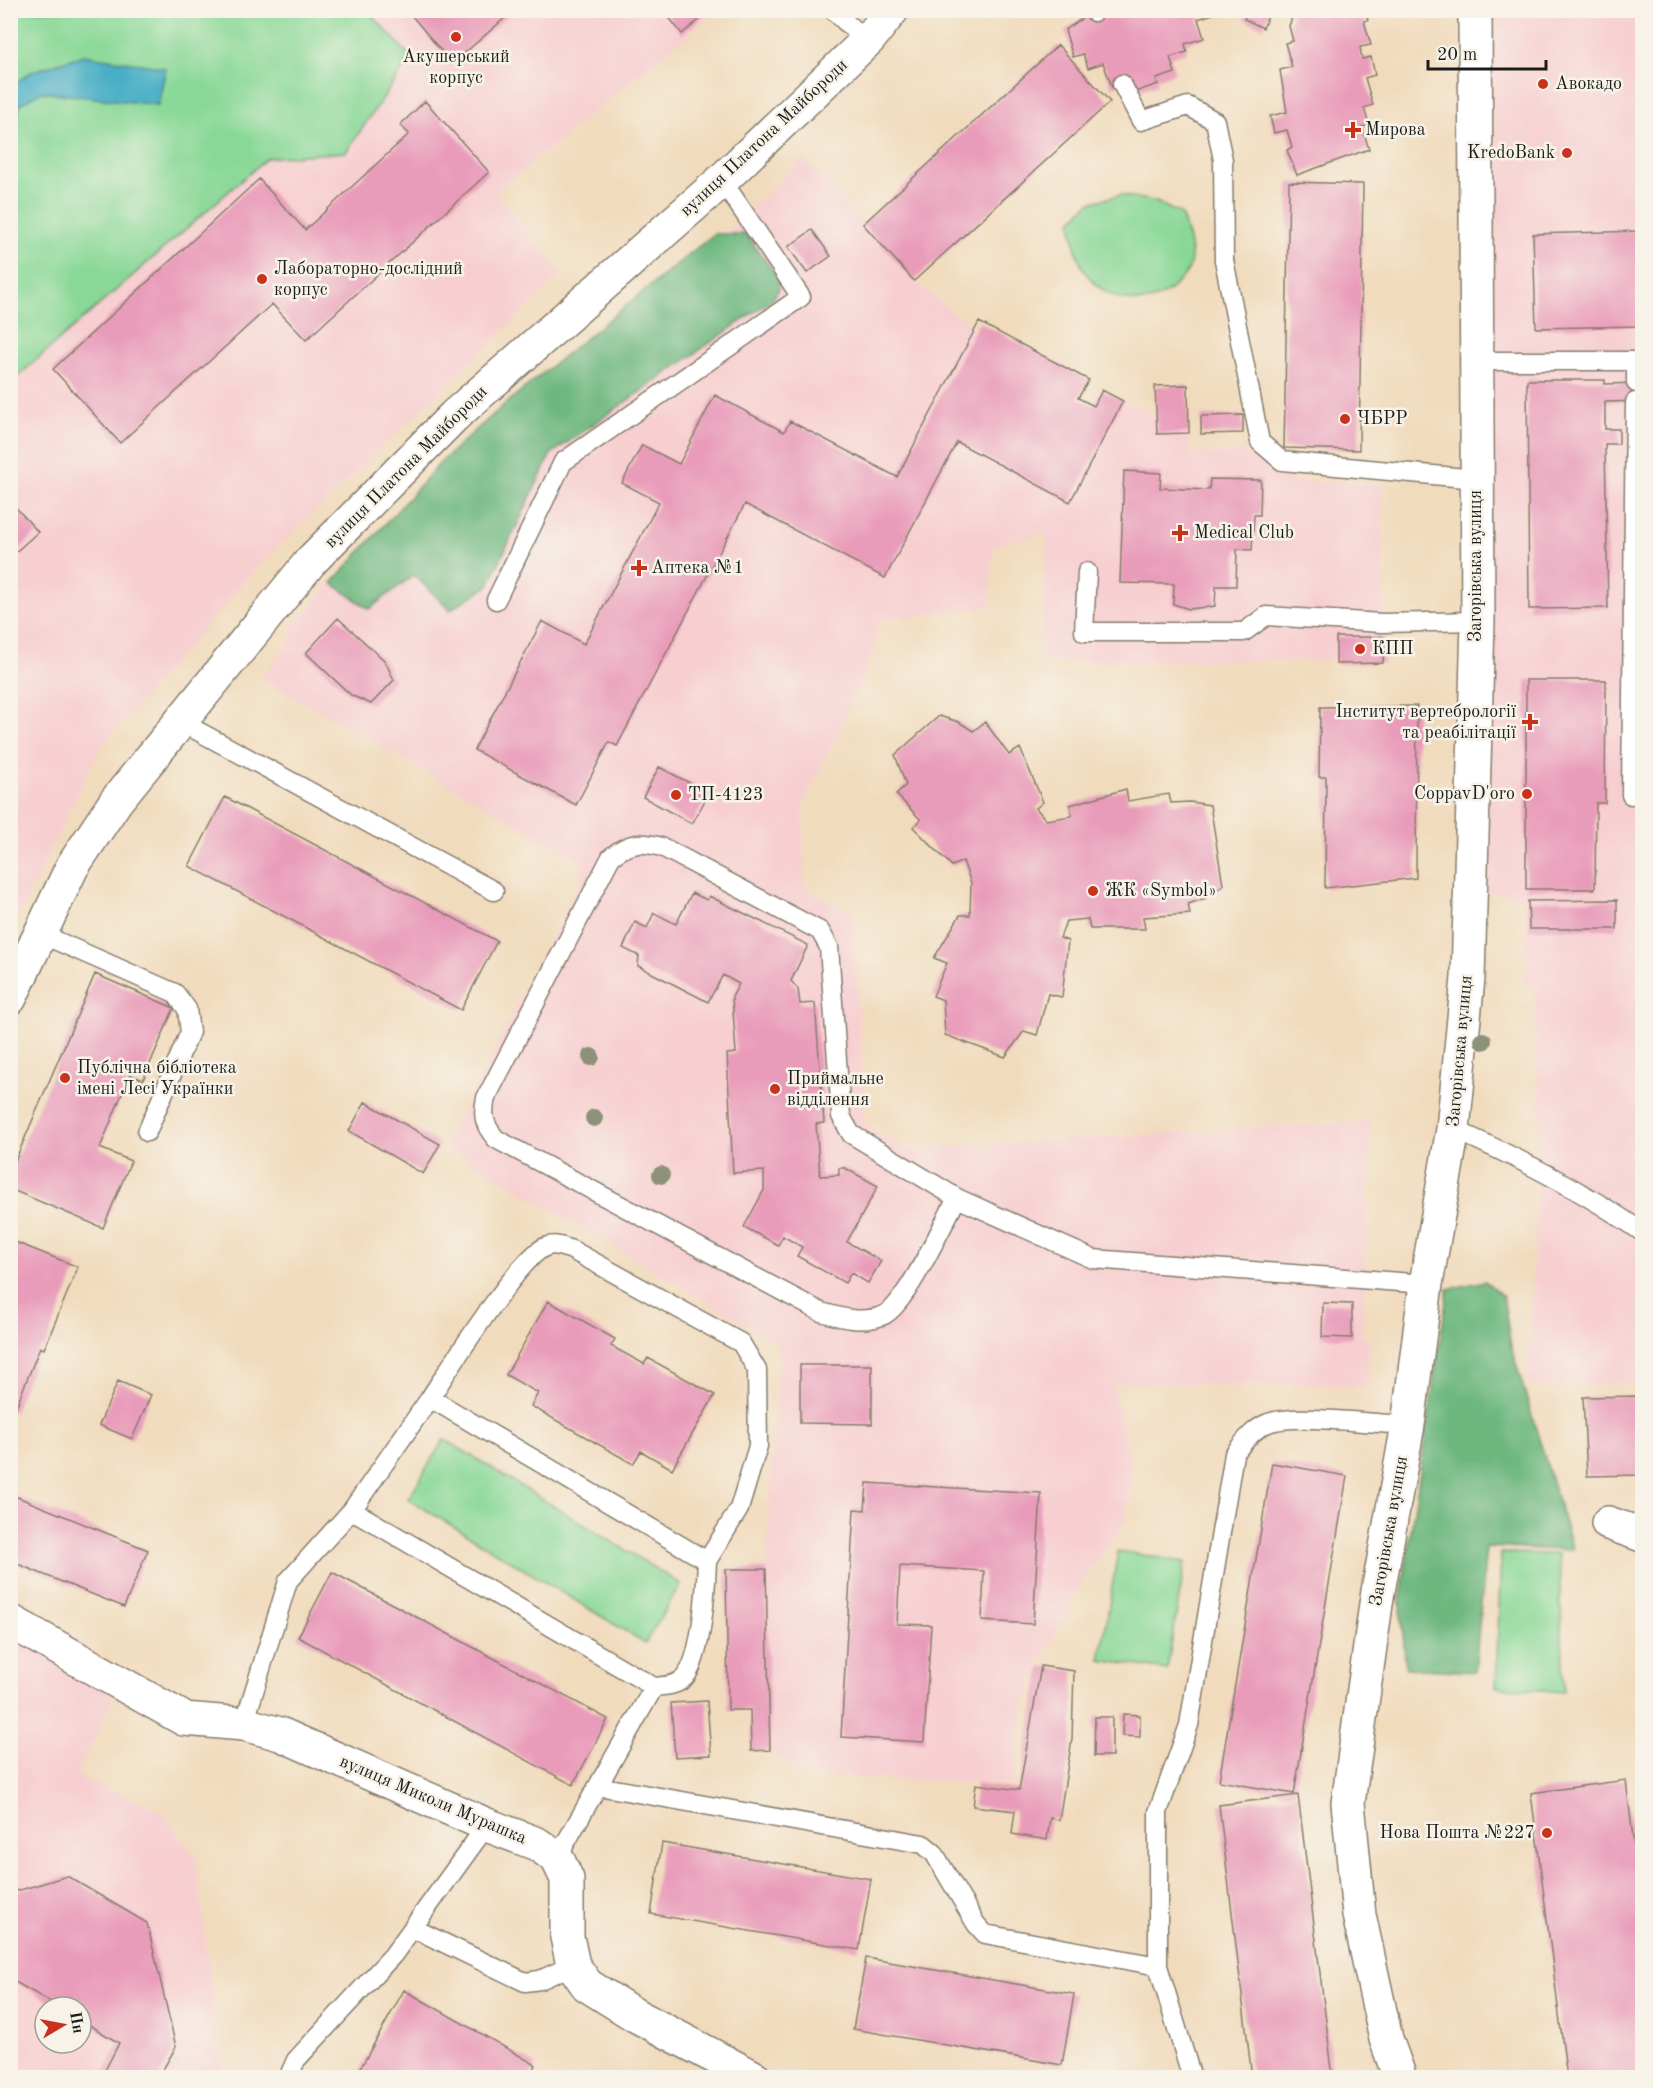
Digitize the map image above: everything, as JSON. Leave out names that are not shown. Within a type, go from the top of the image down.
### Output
[{"type":"street","name":"вулиця Платона Майбороди","points":[[10,998],[72,867],[116,801],[311,561],[454,416],[719,183],[870,38],[892,10]]},
{"type":"street","name":"Загорівська вулиця","points":[[1400,2078],[1386,2039],[1359,1915],[1348,1803],[1377,1597],[1408,1425],[1426,1284],[1454,1129],[1468,978],[1478,621],[1475,10]]},
{"type":"street","points":[[1608,1523],[1642,1535]]},
{"type":"street","name":"вулиця Миколи Мурашка","points":[[10,1621],[184,1719],[244,1725],[280,1734],[488,1825],[537,1844],[557,1858]]},
{"type":"street","points":[[557,1858],[567,1879],[567,1937],[573,1965],[587,1985],[635,2014],[755,2078]]},
{"type":"lane","points":[[833,10],[855,31],[870,38]]},
{"type":"lane","points":[[1122,84],[1141,121],[1188,106],[1215,121],[1223,160],[1224,260],[1260,442],[1282,461],[1476,479]]},
{"type":"lane","points":[[496,600],[563,462],[801,297],[732,195],[719,183]]},
{"type":"lane","points":[[1477,361],[1639,361],[1636,383]]},
{"type":"lane","points":[[1631,795],[1635,402]]},
{"type":"lane","points":[[1087,572],[1084,632],[1244,632],[1266,616],[1382,623],[1478,621]]},
{"type":"lane","points":[[181,722],[494,891]]},
{"type":"lane","points":[[957,1198],[901,1297],[885,1314],[851,1321],[821,1312],[496,1139],[487,1129],[483,1114],[486,1098],[611,857],[625,845],[644,842],[664,848],[820,931],[829,947],[841,1116],[851,1134],[957,1198],[1094,1259],[1426,1284]]},
{"type":"lane","points":[[41,934],[175,993],[188,1009],[190,1032],[147,1132]]},
{"type":"lane","points":[[1454,1129],[1523,1161],[1607,1207],[1642,1232]]},
{"type":"lane","points":[[244,1725],[288,1581],[352,1510],[509,1284],[543,1248],[557,1245],[572,1250],[741,1343],[757,1370],[758,1446],[739,1509],[707,1560],[706,1596],[692,1666],[683,1679],[669,1686],[654,1687],[352,1510]]},
{"type":"lane","points":[[430,1398],[707,1560]]},
{"type":"lane","points":[[1192,2078],[1158,1966],[1158,1812],[1189,1725],[1234,1454],[1250,1434],[1268,1423],[1296,1420],[1408,1425]]},
{"type":"lane","points":[[557,1858],[654,1687]]},
{"type":"lane","points":[[598,1786],[923,1844],[934,1853],[976,1924],[985,1934],[1158,1966]]},
{"type":"lane","points":[[288,2078],[296,2060],[385,1963],[413,1928],[488,1825]]},
{"type":"lane","points":[[413,1928],[525,1982],[540,1980],[573,1965]]},
{"type":"shaded area","points":[[11,11],[716,11],[495,193],[562,274],[259,565],[101,746],[11,930]]},
{"type":"shaded area","points":[[1489,11],[1642,11],[1642,1382],[1528,1386],[1540,1125],[1534,985],[1526,985],[1526,898],[1482,891]]},
{"type":"shaded area","points":[[804,158],[914,281],[974,329],[979,322],[1089,380],[1079,398],[1094,406],[1102,390],[1189,433],[1191,454],[1242,451],[1293,481],[1382,484],[1383,663],[1336,664],[1336,660],[1041,662],[1047,533],[994,545],[989,607],[882,619],[862,680],[803,804],[804,887],[853,914],[865,1124],[905,1150],[1370,1121],[1362,1337],[1369,1338],[1366,1386],[1112,1383],[1131,1460],[1126,1520],[1082,1582],[1037,1669],[1022,1710],[1014,1785],[796,1774],[770,1750],[766,1569],[779,1344],[444,1146],[582,878],[580,860],[261,678],[292,638],[293,626],[442,461],[506,403],[714,234],[727,231]]},
{"type":"shaded area","points":[[11,1634],[115,1695],[76,1776],[158,1809],[196,1857],[222,2077],[11,2078]]},
{"type":"green space","points":[[11,11],[368,11],[411,57],[346,152],[267,158],[11,382]]},
{"type":"green space","points":[[1120,195],[1154,201],[1181,214],[1190,248],[1189,268],[1168,292],[1157,298],[1133,301],[1109,294],[1089,277],[1078,258],[1071,221],[1089,203]]},
{"type":"green space","points":[[714,234],[746,234],[778,278],[779,289],[773,299],[551,454],[488,586],[450,610],[414,575],[369,609],[332,583],[442,461],[506,403]]},
{"type":"green space","points":[[1485,1281],[1503,1296],[1511,1347],[1573,1550],[1486,1547],[1475,1672],[1406,1668],[1400,1602],[1448,1289]]},
{"type":"green space","points":[[444,1439],[681,1584],[645,1643],[408,1499]]},
{"type":"green space","points":[[1118,1551],[1185,1562],[1167,1670],[1100,1660]]},
{"type":"green space","points":[[1501,1553],[1559,1554],[1564,1692],[1496,1687]]},
{"type":"water","points":[[83,55],[166,68],[158,105],[41,92],[20,104],[11,165],[11,86],[31,72]]},
{"type":"building","name":"Акушерський корпус","points":[[407,10],[514,10],[452,64]]},
{"type":"building","points":[[663,10],[711,10],[682,34]]},
{"type":"building","points":[[1095,10],[1216,10],[1216,13],[1198,19],[1204,38],[1185,44],[1187,52],[1170,57],[1175,73],[1156,79],[1158,84],[1135,92],[1132,81],[1112,87],[1103,63],[1088,68],[1083,54],[1073,57],[1065,30]]},
{"type":"building","points":[[1248,10],[1271,10],[1263,28],[1244,19]]},
{"type":"building","points":[[1283,10],[1365,10],[1368,20],[1364,21],[1371,45],[1360,47],[1362,59],[1371,57],[1375,75],[1365,78],[1373,105],[1364,108],[1369,125],[1362,127],[1369,149],[1297,175],[1287,150],[1292,147],[1287,130],[1274,133],[1270,116],[1287,112],[1280,70],[1292,67],[1285,43],[1293,41],[1289,26],[1293,15]]},
{"type":"building","points":[[1058,45],[1110,102],[914,281],[863,224]]},
{"type":"building","name":"Лабораторно-дослідний корпус","points":[[425,101],[489,172],[306,340],[272,304],[120,443],[53,369],[259,179],[305,230],[409,134],[400,125]]},
{"type":"building","points":[[1289,182],[1363,184],[1359,450],[1284,448]]},
{"type":"building","points":[[812,230],[831,256],[807,273],[788,247]]},
{"type":"building","points":[[1642,231],[1642,326],[1536,328],[1533,234]]},
{"type":"building","points":[[979,322],[1089,380],[1078,398],[1094,406],[1102,390],[1123,401],[1070,502],[957,442],[885,578],[745,504],[617,746],[609,742],[576,805],[474,750],[542,621],[584,644],[659,502],[622,483],[642,445],[679,464],[715,395],[784,432],[790,421],[897,477]]},
{"type":"building","points":[[1527,380],[1605,380],[1605,384],[1642,383],[1642,401],[1605,402],[1605,429],[1619,429],[1619,444],[1605,444],[1608,608],[1529,609]]},
{"type":"building","points":[[1188,385],[1189,433],[1157,434],[1155,386]]},
{"type":"building","points":[[1243,415],[1243,433],[1201,434],[1201,416]]},
{"type":"building","points":[[1124,471],[1161,473],[1160,488],[1209,490],[1210,479],[1261,480],[1260,515],[1254,515],[1252,550],[1237,549],[1236,586],[1216,586],[1215,606],[1189,609],[1173,604],[1174,584],[1120,583]]},
{"type":"building","points":[[10,501],[38,532],[10,557]]},
{"type":"building","points":[[338,618],[385,661],[394,680],[371,704],[351,695],[306,653]]},
{"type":"building","name":"КПП","points":[[1336,637],[1383,637],[1383,663],[1336,664]]},
{"type":"building","points":[[1526,680],[1606,680],[1605,803],[1596,803],[1595,889],[1526,889]]},
{"type":"building","points":[[1417,706],[1416,878],[1325,888],[1326,777],[1319,777],[1320,707]]},
{"type":"building","name":"ЖК «Symbol»","points":[[939,716],[959,722],[973,731],[985,722],[1009,755],[1020,748],[1043,802],[1036,808],[1046,820],[1072,816],[1070,805],[1126,789],[1128,801],[1169,794],[1171,803],[1190,802],[1210,805],[1223,885],[1206,898],[1188,904],[1190,914],[1143,917],[1145,929],[1090,929],[1088,919],[1066,921],[1060,938],[1068,941],[1062,997],[1048,994],[1037,1035],[1024,1031],[1005,1057],[945,1035],[943,1000],[933,996],[947,963],[934,958],[960,915],[970,915],[971,883],[963,861],[952,866],[913,827],[921,820],[896,794],[906,785],[895,755]]},
{"type":"building","name":"ТП-4123","points":[[659,767],[709,793],[692,824],[643,797]]},
{"type":"building","points":[[225,797],[497,941],[461,1010],[189,866]]},
{"type":"building","name":"Приймальне відділення","points":[[692,893],[707,900],[709,896],[808,945],[791,981],[798,989],[800,1004],[815,1003],[824,1123],[816,1124],[820,1176],[839,1175],[839,1168],[845,1168],[878,1186],[847,1242],[881,1261],[868,1283],[851,1273],[845,1283],[797,1256],[802,1247],[783,1236],[778,1245],[744,1227],[764,1190],[764,1171],[733,1173],[727,1054],[736,1053],[732,997],[739,984],[723,975],[708,1002],[638,966],[639,956],[623,948],[635,922],[647,928],[654,913],[676,924]]},
{"type":"building","points":[[1617,900],[1617,929],[1529,929],[1528,901]]},
{"type":"building","points":[[95,974],[174,1008],[143,1080],[130,1074],[100,1148],[131,1161],[103,1228],[10,1189],[10,1173]]},
{"type":"building","points":[[365,1102],[440,1144],[423,1174],[349,1131]]},
{"type":"building","points":[[10,1240],[78,1267],[44,1349],[40,1347],[14,1412],[10,1410]]},
{"type":"building","points":[[548,1301],[615,1339],[611,1346],[644,1364],[648,1358],[715,1395],[672,1469],[641,1451],[633,1464],[531,1406],[538,1393],[506,1375]]},
{"type":"building","points":[[1323,1303],[1352,1304],[1352,1338],[1322,1337]]},
{"type":"building","points":[[800,1365],[872,1365],[872,1424],[800,1423]]},
{"type":"building","points":[[118,1381],[151,1395],[132,1439],[99,1425]]},
{"type":"building","points":[[1642,1396],[1642,1475],[1587,1476],[1583,1397]]},
{"type":"building","points":[[1272,1463],[1347,1476],[1294,1794],[1219,1781]]},
{"type":"building","points":[[867,1483],[1041,1493],[1033,1624],[982,1621],[984,1571],[900,1566],[897,1624],[931,1625],[924,1742],[841,1737],[854,1509],[865,1510]]},
{"type":"building","points":[[10,1494],[148,1550],[124,1607],[10,1561]]},
{"type":"building","points":[[726,1569],[766,1569],[770,1750],[751,1751],[750,1710],[728,1710]]},
{"type":"building","points":[[332,1572],[608,1719],[573,1785],[298,1637]]},
{"type":"building","points":[[1041,1666],[1074,1671],[1072,1739],[1059,1820],[1050,1818],[1047,1840],[1012,1834],[1015,1811],[973,1806],[976,1784],[1019,1790]]},
{"type":"building","points":[[707,1701],[711,1755],[675,1757],[671,1703]]},
{"type":"building","points":[[1123,1714],[1140,1715],[1140,1737],[1122,1736]]},
{"type":"building","points":[[1095,1717],[1112,1717],[1112,1756],[1094,1756]]},
{"type":"building","points":[[1626,1780],[1642,1912],[1642,2078],[1567,2078],[1531,1793]]},
{"type":"building","points":[[1298,1795],[1333,2078],[1252,2078],[1219,1805]]},
{"type":"building","points":[[662,1843],[871,1879],[859,1950],[651,1914]]},
{"type":"building","points":[[67,1876],[147,1923],[176,2047],[158,2078],[101,2078],[119,2043],[93,2027],[93,1995],[38,1995],[10,1979],[10,1893]]},
{"type":"building","points":[[866,1958],[1074,1994],[1062,2065],[853,2029]]},
{"type":"building","points":[[404,1990],[536,2065],[529,2078],[355,2078]]},
{"type":"place","name":"Акушерський корпус","points":[[456,37]]},
{"type":"place","name":"Авокадо","points":[[1543,84]]},
{"type":"place","name":"Мирова","points":[[1353,130]]},
{"type":"place","name":"KredoBank","points":[[1567,153]]},
{"type":"place","name":"Лабораторно-дослідний корпус","points":[[262,279]]},
{"type":"place","name":"ЧБРР","points":[[1345,419]]},
{"type":"place","name":"Medical Club","points":[[1180,533]]},
{"type":"place","name":"Аптека №1","points":[[639,568]]},
{"type":"place","name":"КПП","points":[[1360,649]]},
{"type":"place","name":"Інститут вертебрології та реабілітації","points":[[1530,722]]},
{"type":"place","name":"CoppavD'oro","points":[[1527,794]]},
{"type":"place","name":"ТП-4123","points":[[676,795]]},
{"type":"place","name":"ЖК «Symbol»","points":[[1093,891]]},
{"type":"place","name":"Публічна бібліотека імені Лесі Українки","points":[[65,1078]]},
{"type":"place","name":"Приймальне відділення","points":[[775,1089]]},
{"type":"place","name":"Нова Пошта №227","points":[[1547,1833]]}]
